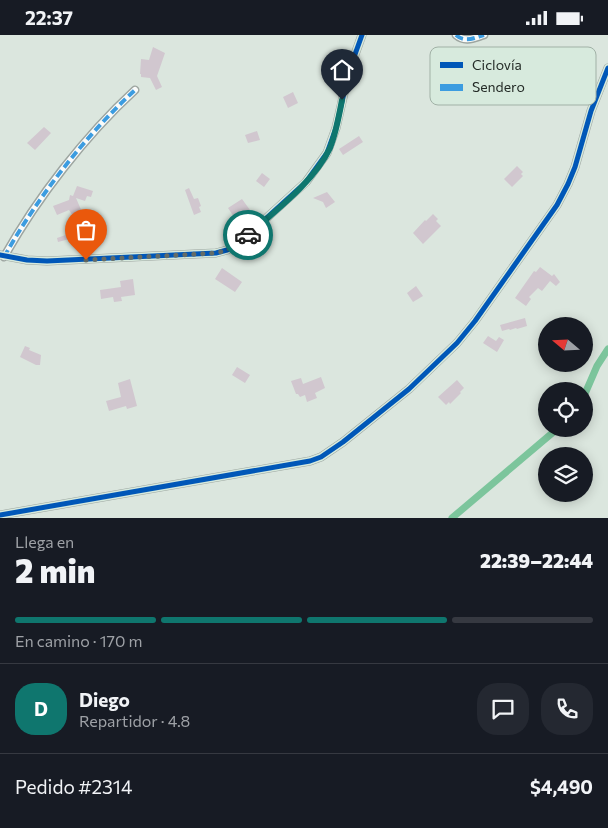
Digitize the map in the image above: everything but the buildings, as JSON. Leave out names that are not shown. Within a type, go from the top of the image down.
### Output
[{"type":"street","points":[[135,90],[104,121],[44,194],[2,256],[47,261],[194,255],[216,253],[238,244],[306,181],[327,153],[336,128],[349,71],[362,35]]},
{"type":"street","points":[[456,35],[461,39],[466,39],[484,35]]},
{"type":"street","points":[[596,98],[608,68]]},
{"type":"street","points":[[0,515],[293,465],[321,457],[343,442],[426,374],[457,343],[475,321],[557,205],[575,167],[593,105]]},
{"type":"waterway","points":[[590,382],[597,366],[608,349]]},
{"type":"waterway","points":[[452,518],[548,437]]},
{"type":"marked path","points":[[456,35],[463,39],[484,35]]},
{"type":"marked path","points":[[4,257],[31,212],[80,147],[135,90]]},
{"type":"cycle path","points":[[0,255],[27,260],[47,261],[216,253],[238,244],[306,182],[327,153],[336,128],[349,71],[362,35]]},
{"type":"cycle path","points":[[596,98],[608,68]]},
{"type":"cycle path","points":[[0,515],[310,461],[321,457],[343,442],[409,389],[457,343],[475,321],[557,205],[575,167],[593,105]]},
{"type":"way so far","points":[[86,260],[216,253],[238,244],[248,235]]},
{"type":"route","points":[[248,235],[298,190],[319,166],[332,141],[342,100]]}]
